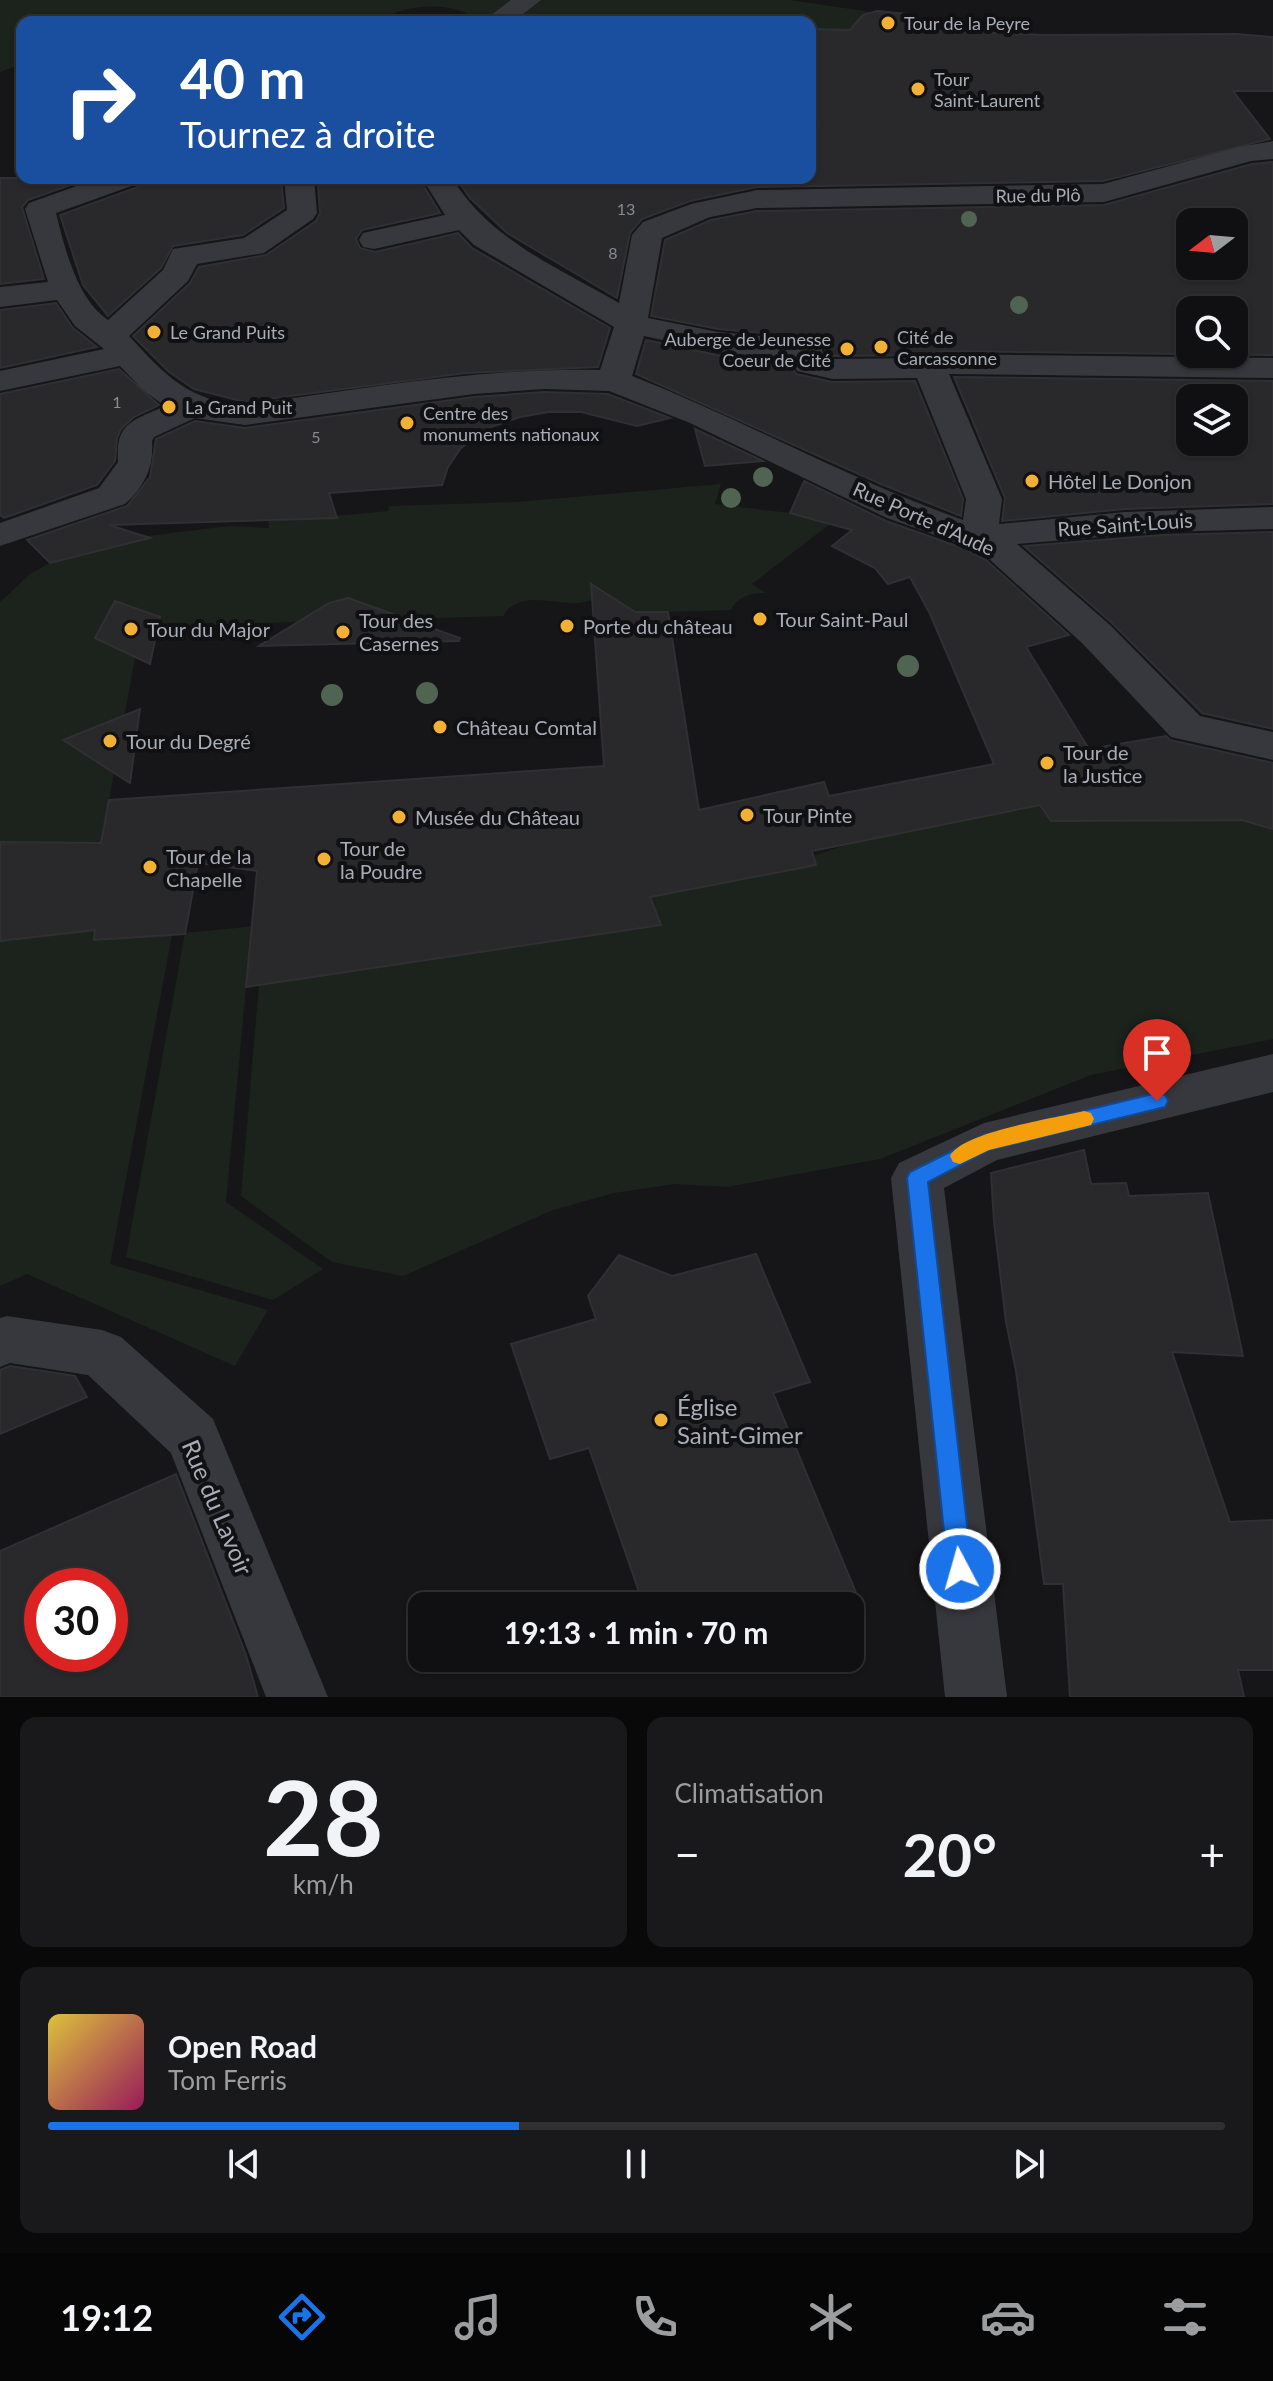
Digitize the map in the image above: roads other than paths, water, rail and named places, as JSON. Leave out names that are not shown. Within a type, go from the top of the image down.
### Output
[{"type":"street","points":[[505,16],[526,2]]},
{"type":"street","name":"Rue du Plô","points":[[612,267],[654,229],[727,204],[798,196],[1057,196],[1104,193],[1249,153],[1273,150]]},
{"type":"street","points":[[110,184],[40,209],[54,256],[85,318],[118,345],[161,389],[211,414],[245,415],[474,384],[544,379],[614,381],[631,324],[612,267]]},
{"type":"street","points":[[0,381],[118,345],[177,274],[184,256],[253,246],[302,213],[300,184]]},
{"type":"street","points":[[441,184],[466,219],[485,238],[551,279],[612,267]]},
{"type":"street","points":[[725,184],[727,188],[757,184],[766,198]]},
{"type":"street","points":[[374,240],[466,219]]},
{"type":"street","points":[[612,267],[631,324]]},
{"type":"street","points":[[0,297],[69,289]]},
{"type":"street","points":[[631,324],[718,342],[807,350],[809,364],[833,369],[930,368],[943,364],[1273,368]]},
{"type":"street","points":[[930,368],[984,499],[979,538]]},
{"type":"street","name":"Rue Porte d'Aude","points":[[614,381],[702,416],[900,510],[979,538],[1001,550],[1096,634],[1186,727],[1273,746]]},
{"type":"street","points":[[0,535],[112,496],[120,489],[136,462],[134,440],[142,430],[193,406]]},
{"type":"street","name":"Rue Saint-Louis","points":[[979,538],[1061,527],[1184,519],[1273,518]]},
{"type":"street","points":[[976,1697],[917,1178],[984,1143],[1273,1073]]},
{"type":"street","name":"Rue du Lavoir","points":[[0,1343],[7,1339],[102,1354],[193,1437],[297,1697]]},
{"type":"place","name":"Tour de la Peyre","points":[[888,23]]},
{"type":"place","name":"Tour Saint-Laurent","points":[[918,89]]},
{"type":"place","name":"Le Grand Puits","points":[[154,332]]},
{"type":"place","name":"Cité de Carcassonne","points":[[881,347]]},
{"type":"place","name":"Auberge de Jeunesse Coeur de Cité","points":[[847,349]]},
{"type":"place","name":"La Grand Puit","points":[[169,407]]},
{"type":"place","name":"Centre des monuments nationaux","points":[[407,423]]},
{"type":"place","name":"Hôtel Le Donjon","points":[[1032,481]]},
{"type":"place","name":"Tour Saint-Paul","points":[[760,619]]},
{"type":"place","name":"Porte du château","points":[[567,626]]},
{"type":"place","name":"Tour du Major","points":[[131,629]]},
{"type":"place","name":"Tour des Casernes","points":[[343,632]]},
{"type":"place","name":"Château Comtal","points":[[440,727]]},
{"type":"place","name":"Tour du Degré","points":[[110,741]]},
{"type":"place","name":"Tour de la Justice","points":[[1047,763]]},
{"type":"place","name":"Tour Pinte","points":[[747,815]]},
{"type":"place","name":"Musée du Château","points":[[399,817]]},
{"type":"place","name":"Tour de la Poudre","points":[[324,859]]},
{"type":"place","name":"Tour de la Chapelle","points":[[150,867]]},
{"type":"place","name":"Église Saint-Gimer","points":[[661,1420]]}]
